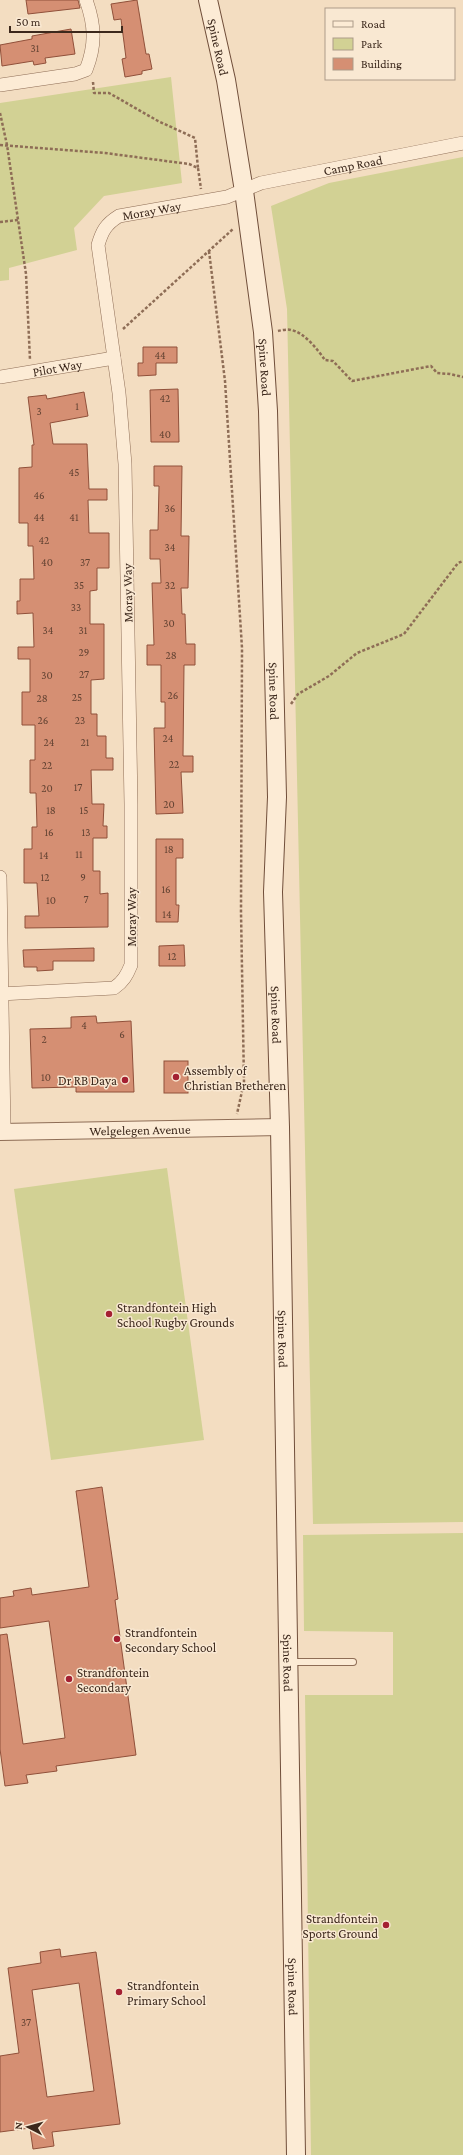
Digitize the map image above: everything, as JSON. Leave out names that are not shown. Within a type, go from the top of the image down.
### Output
[{"type":"main road","name":"Spine Road","points":[[208,0],[226,80],[244,191],[263,332],[269,434],[277,797],[273,892],[280,1127],[296,2155]]},
{"type":"street","points":[[0,84],[75,74],[86,70],[92,54],[94,38],[91,14],[86,0]]},
{"type":"street","name":"Camp Road","points":[[244,191],[261,183],[463,143]]},
{"type":"street","name":"Moray Way","points":[[1,994],[114,988],[124,980],[131,964],[131,804],[125,464],[119,393],[98,245],[102,232],[108,223],[119,216],[203,202],[244,191]]},
{"type":"street","name":"Pilot Way","points":[[0,377],[114,358]]},
{"type":"street","points":[[0,877],[2,1132]]},
{"type":"street","name":"Welgelegen Avenue","points":[[2,1132],[280,1127]]},
{"type":"lane","points":[[289,1662],[353,1662]]},
{"type":"path","points":[[86,70],[92,79],[94,93],[109,93],[158,121],[195,138],[203,202]]},
{"type":"path","points":[[0,113],[7,145],[26,274],[31,372]]},
{"type":"path","points":[[0,145],[105,153],[189,164],[198,168]]},
{"type":"path","points":[[0,222],[18,220]]},
{"type":"path","points":[[120,332],[233,230],[235,223]]},
{"type":"path","points":[[209,251],[225,381],[242,648],[241,912],[244,1082],[235,1128]]},
{"type":"path","points":[[263,332],[292,330],[317,348],[325,360],[333,361],[352,381],[431,366],[437,373],[463,377]]},
{"type":"path","points":[[290,705],[298,694],[329,676],[357,653],[404,634],[458,563],[463,561]]},
{"type":"green space","points":[[171,77],[182,183],[104,196],[74,228],[77,250],[9,268],[9,280],[0,281],[0,103]]},
{"type":"green space","points":[[463,157],[463,1522],[313,1524],[287,309],[271,206],[329,183]]},
{"type":"green space","name":"Strandfontein High School Rugby Grounds","points":[[167,1168],[204,1440],[51,1460],[14,1189]]},
{"type":"green space","name":"Strandfontein Sports Ground","points":[[463,1533],[463,2155],[311,2155],[305,1695],[393,1695],[393,1632],[304,1631],[303,1535]]},
{"type":"building","points":[[26,0],[78,0],[80,8],[28,14]]},
{"type":"building","points":[[137,0],[146,54],[149,54],[152,69],[142,71],[142,74],[125,77],[122,59],[126,58],[121,19],[114,20],[111,4]]},
{"type":"building","points":[[71,29],[75,54],[45,58],[46,63],[34,65],[33,61],[2,66],[0,45],[32,39],[32,36]]},
{"type":"building","points":[[143,347],[177,347],[177,363],[156,363],[156,375],[138,376],[138,363],[143,363]]},
{"type":"building","points":[[178,389],[179,442],[151,442],[150,390]]},
{"type":"building","points":[[84,392],[88,416],[50,423],[53,444],[87,444],[89,489],[107,489],[107,500],[88,500],[89,533],[109,533],[109,568],[97,568],[97,590],[90,591],[90,624],[104,624],[104,679],[91,680],[91,714],[97,714],[97,736],[106,736],[106,758],[113,758],[113,770],[91,770],[92,804],[104,804],[103,826],[107,826],[107,838],[93,838],[93,871],[100,871],[100,894],[108,893],[108,927],[25,928],[25,916],[39,916],[37,883],[24,883],[24,849],[32,849],[32,827],[37,827],[36,793],[30,793],[30,760],[35,760],[35,725],[22,725],[22,692],[30,692],[30,659],[18,659],[18,647],[34,647],[33,613],[17,614],[17,601],[20,601],[20,579],[34,579],[33,546],[28,546],[28,523],[19,523],[19,468],[32,467],[32,445],[34,445],[28,397],[46,395],[47,399]]},
{"type":"building","points":[[154,466],[182,466],[181,536],[189,536],[188,588],[181,588],[182,614],[185,614],[186,644],[195,644],[195,665],[184,665],[183,756],[193,756],[193,772],[181,772],[183,813],[156,814],[154,728],[165,728],[165,702],[161,702],[161,665],[147,665],[147,645],[154,645],[152,583],[161,583],[160,559],[150,559],[150,530],[158,530],[159,486],[154,486]]},
{"type":"building","points":[[156,839],[183,839],[183,858],[176,858],[176,905],[179,905],[178,922],[156,922]]},
{"type":"building","points":[[184,945],[185,966],[159,966],[159,946]]},
{"type":"building","points":[[94,948],[94,961],[53,961],[53,970],[37,971],[37,967],[24,967],[23,950]]},
{"type":"building","points":[[96,1016],[97,1023],[131,1021],[134,1092],[76,1092],[76,1087],[32,1088],[30,1029],[71,1028],[71,1017]]},
{"type":"building","name":"Assembly of Christian Bretheren","points":[[164,1061],[188,1061],[188,1093],[164,1093]]},
{"type":"building","name":"Strandfontein Secondary","points":[[102,1487],[118,1599],[115,1600],[136,1755],[56,1766],[57,1771],[26,1775],[28,1783],[5,1786],[0,1749],[0,1635],[7,1634],[23,1744],[65,1738],[49,1621],[0,1628],[0,1598],[14,1596],[13,1591],[31,1588],[32,1595],[89,1587],[76,1491]]},
{"type":"building","name":"Strandfontein Primary School","points":[[60,1949],[61,1957],[96,1952],[120,2124],[52,2132],[54,2146],[33,2149],[30,2128],[0,2132],[0,2056],[19,2053],[8,1968],[41,1963],[40,1952]],"holes":[[[79,1983],[94,2091],[47,2097],[32,1990]]]},
{"type":"place","name":"Assembly of Christian Bretheren","points":[[176,1077]]},
{"type":"place","name":"Dr RB Daya","points":[[125,1080]]},
{"type":"place","name":"Strandfontein High School Rugby Grounds","points":[[109,1314]]},
{"type":"place","name":"Strandfontein Secondary School","points":[[117,1639]]},
{"type":"place","name":"Strandfontein Secondary","points":[[69,1679]]},
{"type":"place","name":"Strandfontein Sports Ground","points":[[386,1925]]},
{"type":"place","name":"Strandfontein Primary School","points":[[119,1992]]}]
